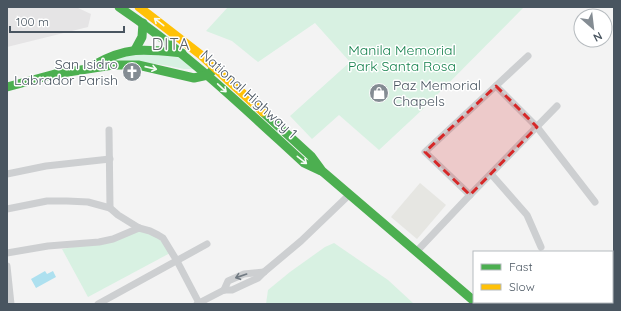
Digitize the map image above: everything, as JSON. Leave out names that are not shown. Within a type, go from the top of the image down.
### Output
[{"type":"main road","name":"National Highway 1","points":[[119,7],[143,22],[182,53],[304,163],[322,172],[473,299]]},
{"type":"main road","name":"National Highway 1","points":[[139,7],[201,55],[311,156],[322,172]]},
{"type":"main road","points":[[135,50],[142,40],[143,22]]},
{"type":"main road","points":[[85,69],[108,58],[135,50],[163,50],[201,55]]},
{"type":"main road","points":[[7,87],[55,74],[113,65],[138,65],[194,78],[208,75],[215,68]]},
{"type":"street","points":[[470,195],[425,152],[528,56]]},
{"type":"street","points":[[496,86],[536,127],[596,202]]},
{"type":"street","points":[[417,251],[557,106]]},
{"type":"street","points":[[109,130],[110,208]]},
{"type":"street","points":[[7,174],[46,166],[110,159]]},
{"type":"street","points":[[491,174],[527,215],[541,247]]},
{"type":"street","points":[[7,209],[47,201],[88,202],[110,208],[118,215],[139,228],[150,231],[163,238],[177,261],[198,303],[224,290],[232,290],[258,278],[301,241],[349,195]]},
{"type":"street","points":[[7,253],[48,246],[99,242],[113,239],[139,228]]},
{"type":"street","points":[[98,304],[208,244]]},
{"type":"street","points":[[7,266],[10,300]]},
{"type":"highlighted area","points":[[496,86],[537,127],[470,195],[425,152]]},
{"type":"shaded area","points":[[7,7],[76,7],[91,14],[88,27],[7,47]]},
{"type":"shaded area","points":[[420,183],[446,205],[417,239],[391,217]]},
{"type":"green space","name":"Manila Memorial Park Santa Rosa","points":[[228,7],[524,7],[423,109],[379,150],[339,115],[312,139],[290,116],[350,62],[315,23],[258,62],[232,41],[206,31]]},
{"type":"green space","points":[[129,53],[175,54],[197,70],[145,63],[97,63]]},
{"type":"green space","points":[[140,230],[152,232],[172,252],[88,297],[62,249],[101,242]]},
{"type":"green space","points":[[334,243],[388,280],[414,304],[266,304],[268,290],[325,247]]},
{"type":"water","points":[[45,271],[47,274],[53,271],[56,277],[36,288],[31,279]]},
{"type":"traffic: fast","points":[[119,7],[144,24],[191,62],[237,101],[304,163],[321,171]]},
{"type":"traffic: fast","points":[[135,50],[142,37],[143,23]]},
{"type":"traffic: fast","points":[[94,65],[117,55],[137,50],[182,53]]},
{"type":"traffic: fast","points":[[7,87],[55,74],[113,65],[138,65],[194,78],[208,75],[212,71]]},
{"type":"traffic: fast","points":[[263,112],[311,156],[322,171],[473,300]]},
{"type":"traffic: slow","points":[[139,7],[201,55],[263,112]]},
{"type":"place","name":"San Isidro Labrador Parish","points":[[132,72]]},
{"type":"place","name":"Paz Memorial Chapels","points":[[379,93]]},
{"type":"district","name":"DITA","points":[[171,44]]}]
